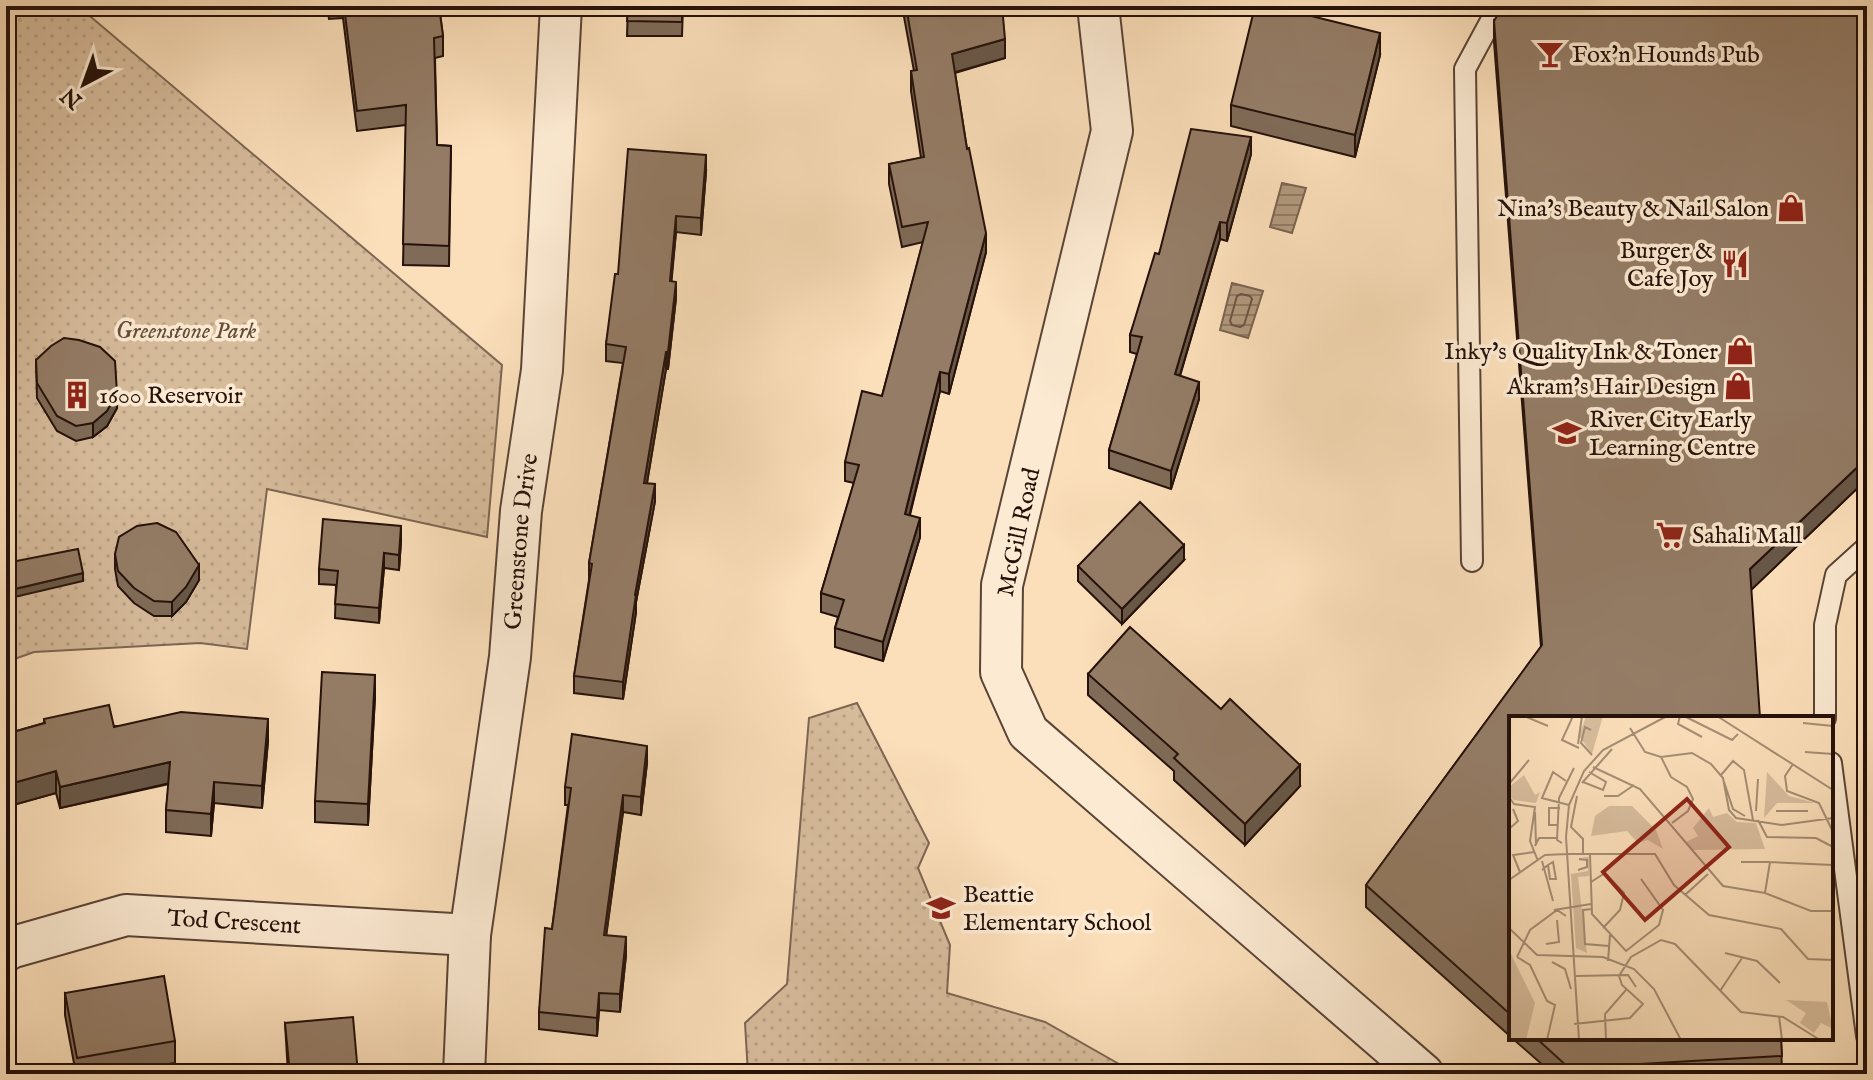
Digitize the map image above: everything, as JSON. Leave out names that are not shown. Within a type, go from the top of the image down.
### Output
[{"type":"street","name":"Greenstone Drive","points":[[464,1074],[470,935],[510,657],[521,511],[542,370],[561,6]]},
{"type":"street","name":"McGill Road","points":[[1098,6],[1112,131],[1002,585],[1001,672],[1028,732],[1423,1074]]},
{"type":"street","name":"Tod Crescent","points":[[6,951],[126,915],[470,935]]},
{"type":"lane","points":[[1472,561],[1465,69],[1499,6]]},
{"type":"lane","points":[[1825,716],[1825,625],[1836,575],[1867,547]]},
{"type":"lane","points":[[1833,778],[1867,1036]]},
{"type":"green space","name":"Greenstone Park","points":[[6,6],[78,6],[502,365],[487,537],[267,489],[247,649],[200,643],[34,652],[6,662]]},
{"type":"green space","points":[[857,703],[929,843],[918,868],[950,945],[947,993],[1045,1022],[1119,1064],[1119,1074],[748,1074],[745,1023],[787,984],[809,718]]},
{"type":"water","points":[[1282,183],[1306,188],[1292,233],[1270,227]]},
{"type":"water","points":[[1232,283],[1263,291],[1248,338],[1220,330]]},
{"type":"building","points":[[344,6],[439,6],[443,36],[434,38],[437,145],[451,146],[449,246],[403,244],[406,105],[357,111]]},
{"type":"building","points":[[628,6],[682,6],[682,22],[627,21]]},
{"type":"building","points":[[906,6],[1002,6],[1005,39],[952,54],[967,149],[986,233],[949,374],[940,372],[905,514],[920,518],[883,642],[835,628],[844,600],[821,593],[859,465],[845,462],[862,391],[882,396],[928,222],[902,227],[889,164],[924,157],[911,71],[917,70]]},
{"type":"building","points":[[1255,6],[1271,6],[1380,33],[1355,135],[1231,105]]},
{"type":"building","name":"Sahali Mall","points":[[1504,6],[1867,6],[1867,458],[1750,569],[1760,716],[1509,716],[1509,1013],[1366,885],[1542,645],[1494,21]]},
{"type":"building","points":[[1191,129],[1251,137],[1227,223],[1220,222],[1175,374],[1199,382],[1171,471],[1109,450],[1142,337],[1130,335],[1155,253],[1159,254]]},
{"type":"building","points":[[628,149],[706,155],[701,218],[676,216],[670,281],[676,282],[668,352],[644,483],[655,484],[623,682],[574,676],[592,564],[589,563],[626,347],[606,344],[615,274],[618,274]]},
{"type":"building","name":"1600 Reservoir","points":[[64,338],[100,347],[115,361],[117,393],[107,411],[93,423],[76,426],[57,416],[37,383],[36,360]]},
{"type":"building","points":[[1140,502],[1184,545],[1122,609],[1078,566]]},
{"type":"building","points":[[323,519],[401,526],[399,555],[384,553],[379,608],[335,604],[338,571],[319,569]]},
{"type":"building","points":[[157,523],[176,532],[199,565],[186,587],[172,602],[154,601],[134,588],[118,571],[115,554],[119,537],[137,526]]},
{"type":"building","points":[[78,549],[83,573],[6,591],[6,563]]},
{"type":"building","points":[[1130,627],[1221,709],[1230,699],[1300,765],[1245,824],[1174,758],[1178,754],[1088,674]]},
{"type":"building","points":[[322,672],[375,675],[368,804],[315,801]]},
{"type":"building","points":[[109,705],[114,727],[181,712],[268,719],[262,786],[214,782],[211,814],[166,810],[170,762],[60,787],[56,771],[6,785],[6,734],[45,723],[44,719]]},
{"type":"building","points":[[572,734],[647,746],[641,797],[623,795],[604,935],[626,937],[620,994],[599,993],[597,1018],[539,1012],[545,928],[552,929],[571,788],[565,787]]},
{"type":"building","points":[[164,976],[175,1041],[77,1058],[65,993]]},
{"type":"building","points":[[353,1017],[358,1074],[290,1074],[285,1023]]},
{"type":"building","points":[[1538,1040],[1781,1040],[1782,1056],[1569,1068]]},
{"type":"place","name":"Fox'n Hounds Pub","points":[[1550,54]]},
{"type":"place","name":"Nina's Beauty & Nail Salon","points":[[1791,208]]},
{"type":"place","name":"Burger & Cafe Joy","points":[[1735,264]]},
{"type":"place","name":"Inky's Quality Ink & Toner","points":[[1740,351]]},
{"type":"place","name":"Akram's Hair Design","points":[[1738,386]]},
{"type":"place","name":"1600 Reservoir","points":[[77,395]]},
{"type":"place","name":"River City Early Learning Centre","points":[[1567,433]]},
{"type":"place","name":"Sahali Mall","points":[[1670,535]]},
{"type":"place","name":"Beattie Elementary School","points":[[941,908]]}]
